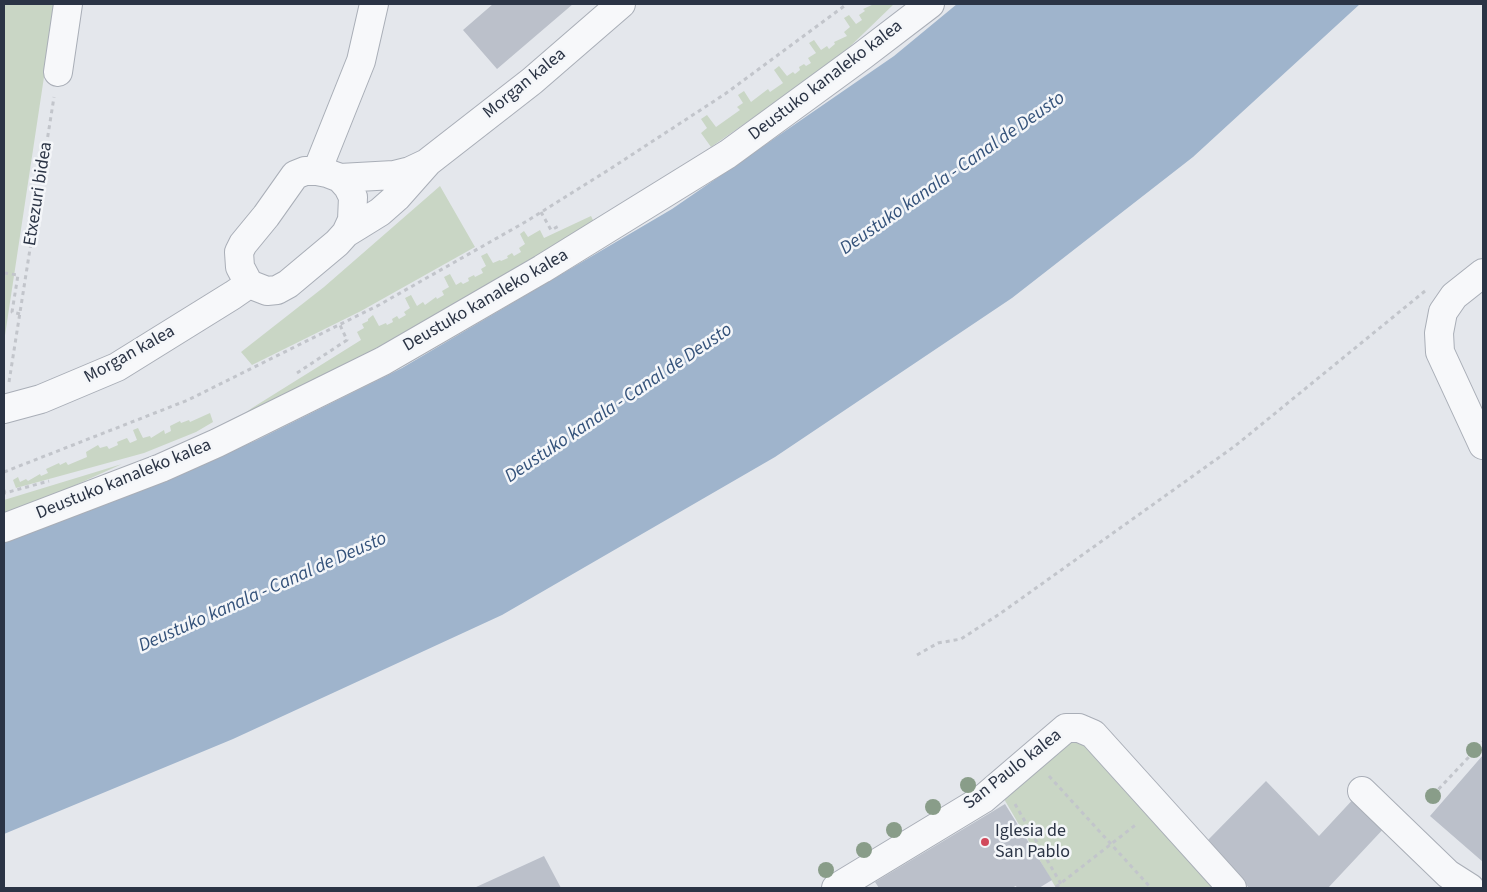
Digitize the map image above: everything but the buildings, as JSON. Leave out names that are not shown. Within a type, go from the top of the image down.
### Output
[{"type":"street","points":[[58,72],[68,4]]},
{"type":"street","points":[[346,233],[352,220],[353,197],[348,187],[328,174],[361,61],[374,4]]},
{"type":"street","name":"Morgan kalea","points":[[428,162],[394,175],[328,174],[305,171],[295,175],[239,252],[240,266],[249,284],[267,291],[277,290],[288,284],[337,243],[346,233],[380,212],[397,197],[428,162],[532,81],[620,4]]},
{"type":"street","name":"Deustuko kanaleko kalea","points":[[4,528],[161,468],[383,361],[542,269],[728,154],[930,4]]},
{"type":"street","points":[[1483,273],[1454,296],[1443,312],[1440,333],[1440,352],[1483,445]]},
{"type":"street","name":"Morgan kalea","points":[[6,397],[41,399],[117,367],[249,284]]},
{"type":"street","name":"San Paulo kalea","points":[[836,888],[983,799],[1066,728],[1079,728],[1093,734],[1232,888]]},
{"type":"street","points":[[1362,791],[1448,874],[1470,888]]},
{"type":"path","points":[[4,472],[188,400],[379,304],[527,221],[610,170],[725,94],[846,4]]},
{"type":"path","name":"Etxezuri bidea","points":[[6,397],[58,72]]},
{"type":"path","points":[[4,273],[18,275],[12,312],[20,314]]},
{"type":"path","points":[[917,655],[938,643],[961,639],[1002,613],[1235,446],[1430,286]]},
{"type":"path","points":[[1433,794],[1483,742]]},
{"type":"path","points":[[1049,775],[1151,888]]},
{"type":"path","points":[[1011,798],[1061,884]]},
{"type":"path","points":[[1056,887],[1158,806]]},
{"type":"green space","points":[[4,4],[55,4],[4,342]]},
{"type":"green space","points":[[874,4],[894,4],[835,61],[711,147],[701,133],[707,128],[701,119],[707,115],[716,127],[740,110],[737,107],[743,103],[738,95],[744,91],[751,102],[768,89],[770,92],[783,83],[774,70],[779,66],[787,76],[793,72],[795,74],[800,70],[799,67],[811,63],[808,58],[816,53],[809,43],[814,40],[821,50],[827,46],[829,49],[835,44],[834,42],[847,36],[844,32],[850,27],[844,18],[849,15],[856,24],[862,20],[859,15],[865,11],[863,9]]},
{"type":"green space","points":[[440,186],[475,247],[361,311],[252,365],[241,352],[324,287]]},
{"type":"green space","points":[[591,216],[594,222],[420,328],[219,432],[252,408],[361,340],[357,332],[364,328],[362,324],[373,315],[379,326],[386,323],[387,325],[393,322],[392,319],[397,316],[399,319],[406,315],[404,312],[410,308],[405,298],[411,295],[417,306],[423,302],[425,305],[436,297],[437,299],[444,295],[442,291],[449,287],[444,277],[450,274],[456,285],[461,282],[463,284],[469,281],[468,278],[483,273],[481,269],[486,266],[481,256],[487,253],[493,263],[508,258],[507,256],[512,253],[514,256],[521,252],[519,248],[525,244],[520,234],[524,231],[528,237],[540,230],[544,238]]},
{"type":"green space","points":[[210,413],[213,422],[196,432],[144,453],[16,488],[13,480],[18,477],[20,482],[26,479],[28,481],[40,474],[41,476],[48,473],[46,469],[59,463],[60,465],[66,462],[68,465],[87,457],[86,452],[98,445],[100,448],[107,446],[109,449],[118,445],[117,442],[127,438],[130,443],[137,440],[133,430],[138,428],[143,438],[150,436],[151,438],[164,430],[165,434],[171,431],[170,426],[180,421],[181,423],[189,420],[190,422]]},
{"type":"green space","points":[[122,464],[14,513],[4,517],[4,500]]},
{"type":"green space","points":[[1079,728],[1232,888],[1056,888],[997,787]]},
{"type":"water","name":"Deustuko kanala - Canal de Deusto","points":[[957,4],[1360,4],[1193,157],[1012,298],[775,457],[502,615],[233,739],[4,834],[4,538],[149,487],[257,440],[402,368],[672,209],[894,56]]},
{"type":"place","name":"Iglesia de San Pablo","points":[[985,842]]}]
